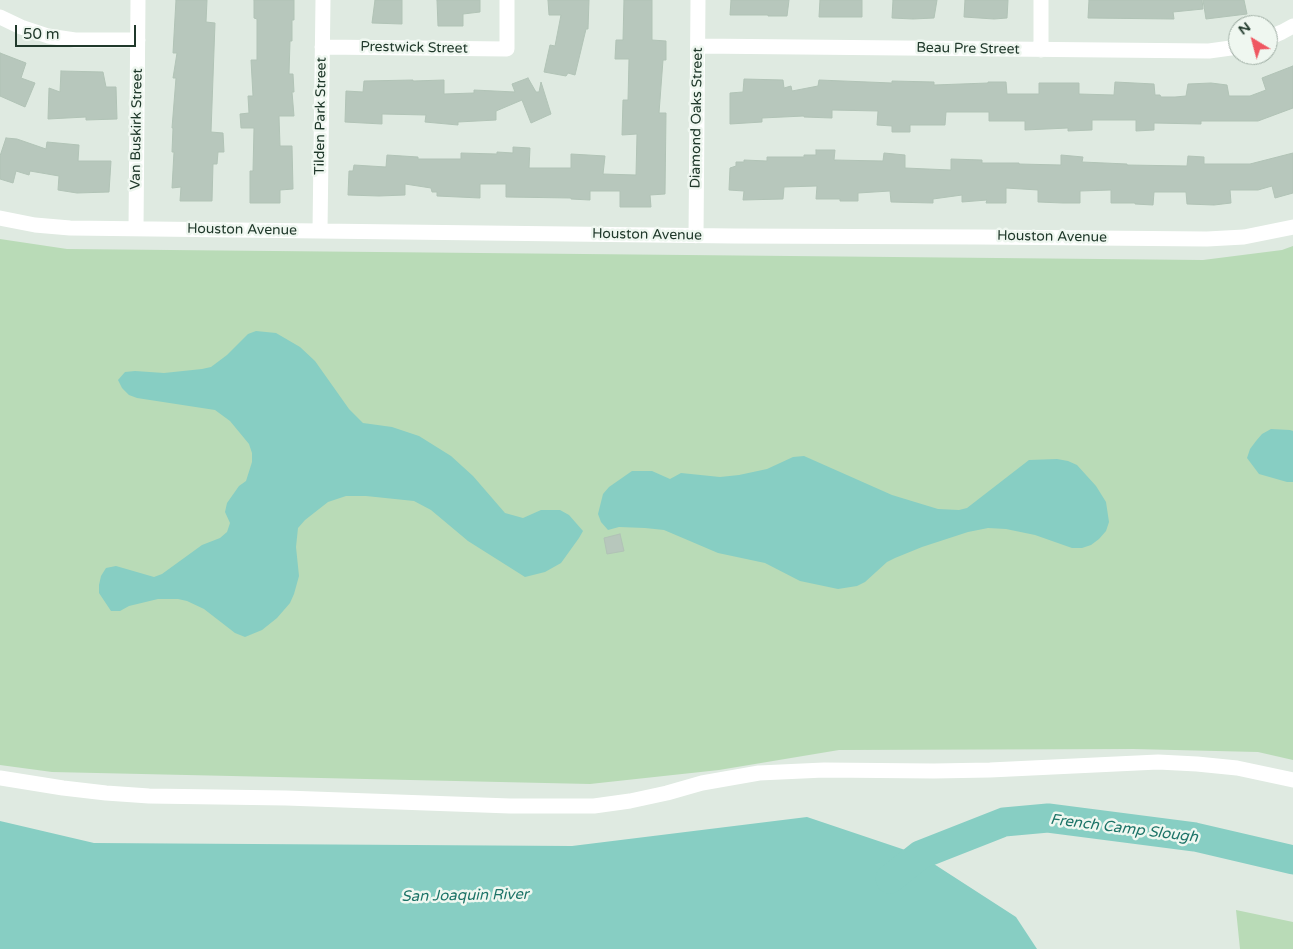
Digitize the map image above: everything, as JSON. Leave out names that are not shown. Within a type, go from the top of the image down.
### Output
[{"type":"street","name":"Van Buskirk Street","points":[[136,229],[138,0]]},
{"type":"street","name":"Tilden Park Street","points":[[320,231],[323,0]]},
{"type":"street","name":"Prestwick Street","points":[[322,47],[507,49],[507,0]]},
{"type":"street","name":"Diamond Oaks Street","points":[[696,236],[698,0]]},
{"type":"street","points":[[1041,50],[1042,0]]},
{"type":"street","points":[[0,17],[21,28],[48,36],[75,40],[138,40]]},
{"type":"street","points":[[1278,34],[1293,26]]},
{"type":"street","name":"Beau Pre Street","points":[[698,46],[1209,51],[1228,48]]},
{"type":"street","name":"Houston Avenue","points":[[0,218],[35,225],[70,228],[696,236],[1207,239],[1244,237],[1293,228]]},
{"type":"street","points":[[0,778],[63,788],[149,796],[286,798],[510,806],[594,806],[648,797],[702,783],[758,773],[824,770],[990,770],[1158,762],[1237,768],[1293,780]]},
{"type":"green space","points":[[0,239],[67,249],[1203,260],[1282,250],[1293,246],[1293,760],[1258,752],[1133,749],[839,750],[719,770],[590,784],[52,772],[0,765]]},
{"type":"green space","points":[[1236,910],[1293,922],[1293,949],[1240,949]]},
{"type":"water","points":[[256,331],[276,333],[300,347],[315,361],[349,409],[363,423],[392,427],[419,436],[451,456],[473,476],[505,513],[523,518],[541,510],[560,510],[569,515],[583,531],[579,538],[561,563],[545,572],[525,577],[468,541],[431,510],[414,501],[346,496],[328,502],[298,528],[296,547],[299,576],[294,594],[290,603],[277,618],[262,630],[245,637],[235,633],[204,609],[178,599],[158,599],[129,606],[120,611],[111,611],[99,593],[101,576],[106,568],[116,566],[154,577],[162,574],[202,545],[220,538],[227,532],[230,523],[225,512],[227,503],[239,486],[246,481],[252,462],[249,444],[230,421],[215,410],[137,398],[129,395],[122,388],[118,380],[125,372],[164,373],[211,367],[227,355],[248,334]]},
{"type":"water","points":[[1271,429],[1293,431],[1293,482],[1259,474],[1247,458],[1250,449],[1256,441],[1262,434]]},
{"type":"water","points":[[804,456],[892,495],[938,509],[959,510],[967,508],[1029,460],[1057,459],[1068,461],[1077,465],[1096,486],[1106,502],[1109,522],[1106,531],[1099,539],[1091,545],[1082,548],[1072,548],[1035,535],[1006,529],[988,528],[968,532],[895,558],[887,562],[865,582],[857,586],[838,589],[800,581],[765,563],[718,553],[664,530],[619,527],[608,530],[601,522],[598,514],[603,494],[609,487],[632,471],[652,471],[670,479],[681,473],[720,477],[767,469],[793,457]]},
{"type":"water","name":"San Joaquin River","points":[[807,817],[920,855],[1016,917],[1037,949],[0,949],[0,821],[94,843],[572,846]]},
{"type":"building","points":[[176,0],[207,0],[206,22],[215,23],[211,132],[223,133],[224,152],[218,152],[217,164],[213,164],[212,201],[180,201],[181,187],[172,188],[174,152],[172,152],[172,128],[176,78],[173,78],[177,53],[173,53]]},
{"type":"building","points":[[254,0],[294,0],[289,74],[293,74],[294,116],[279,116],[280,146],[292,146],[293,189],[280,190],[280,203],[250,203],[250,171],[253,171],[254,128],[241,128],[240,114],[249,113],[248,96],[253,96],[251,60],[257,60],[257,19],[254,18]]},
{"type":"building","points":[[375,0],[402,0],[402,24],[372,23]]},
{"type":"building","points":[[437,0],[480,0],[480,12],[463,14],[463,26],[438,26]]},
{"type":"building","points":[[548,0],[589,0],[588,29],[586,29],[575,75],[568,73],[566,76],[544,72],[550,45],[555,46],[561,15],[549,15]]},
{"type":"building","points":[[624,0],[652,0],[652,40],[666,41],[666,60],[663,60],[659,113],[666,113],[665,194],[650,195],[651,207],[620,207],[620,191],[590,191],[590,200],[506,197],[506,184],[480,184],[480,198],[437,196],[437,192],[432,192],[431,188],[405,184],[405,195],[348,195],[349,171],[353,171],[354,165],[386,167],[387,155],[418,157],[418,159],[461,159],[461,153],[513,153],[513,147],[530,148],[529,168],[571,168],[571,154],[605,156],[603,174],[636,175],[637,134],[622,135],[623,100],[628,100],[629,59],[615,59],[616,40],[623,40]]},
{"type":"building","points":[[731,0],[789,0],[787,16],[730,15]]},
{"type":"building","points":[[820,0],[862,0],[862,17],[819,17]]},
{"type":"building","points":[[893,0],[937,0],[934,18],[892,18]]},
{"type":"building","points":[[965,0],[1008,0],[1007,18],[964,17]]},
{"type":"building","points":[[1089,0],[1202,0],[1203,9],[1173,12],[1174,19],[1088,18]]},
{"type":"building","points":[[1203,0],[1244,0],[1247,14],[1206,19]]},
{"type":"building","points":[[0,53],[26,63],[21,78],[35,83],[25,107],[0,96]]},
{"type":"building","points":[[1293,66],[1293,108],[1258,121],[1201,121],[1201,124],[1154,123],[1154,130],[1136,131],[1136,120],[1092,120],[1092,130],[1068,131],[1068,128],[1025,130],[1025,121],[989,121],[989,112],[946,112],[945,125],[910,125],[910,132],[892,132],[892,126],[877,125],[878,111],[832,110],[832,118],[804,116],[762,118],[762,122],[730,124],[730,93],[743,92],[744,79],[783,80],[784,88],[791,86],[792,91],[818,86],[819,80],[892,83],[892,81],[934,82],[934,85],[1006,82],[1007,94],[1039,94],[1039,83],[1079,83],[1079,94],[1114,95],[1115,82],[1154,84],[1155,95],[1160,95],[1161,97],[1186,96],[1188,84],[1211,83],[1227,85],[1229,96],[1250,96],[1266,90],[1262,78]]},
{"type":"building","points":[[61,71],[103,72],[106,87],[116,87],[117,119],[86,120],[86,117],[48,119],[49,88],[60,92]]},
{"type":"building","points":[[528,78],[536,92],[539,92],[541,82],[551,114],[531,123],[522,100],[496,111],[496,120],[458,122],[458,125],[425,122],[426,115],[382,114],[382,124],[345,122],[346,91],[363,92],[364,81],[444,80],[444,94],[474,93],[474,90],[515,92],[512,84]]},
{"type":"building","points":[[6,138],[17,139],[46,149],[47,142],[79,145],[78,161],[111,161],[109,192],[77,193],[58,190],[59,176],[30,171],[29,175],[16,171],[13,183],[0,179],[0,156]]},
{"type":"building","points":[[816,150],[835,150],[834,160],[883,161],[884,153],[905,155],[905,168],[951,170],[951,159],[982,160],[982,163],[1061,165],[1061,155],[1083,157],[1082,162],[1187,166],[1188,156],[1204,157],[1204,164],[1250,164],[1293,153],[1293,193],[1275,198],[1272,186],[1258,190],[1230,190],[1231,203],[1214,205],[1187,204],[1186,192],[1154,192],[1153,205],[1111,203],[1111,190],[1080,191],[1080,203],[1038,202],[1038,190],[1006,188],[1006,203],[986,203],[987,200],[962,202],[962,195],[933,199],[933,203],[891,202],[890,191],[858,193],[858,201],[816,199],[817,186],[784,187],[783,199],[743,200],[744,191],[729,190],[730,168],[736,166],[736,162],[744,162],[744,160],[767,161],[767,157],[804,157],[804,155],[816,155]]},
{"type":"building","points":[[620,534],[624,551],[607,554],[604,538]]},
{"type":"waterway","name":"French Camp Slough","points":[[890,879],[920,855],[1004,822],[1048,818],[1195,837],[1293,860]]}]
